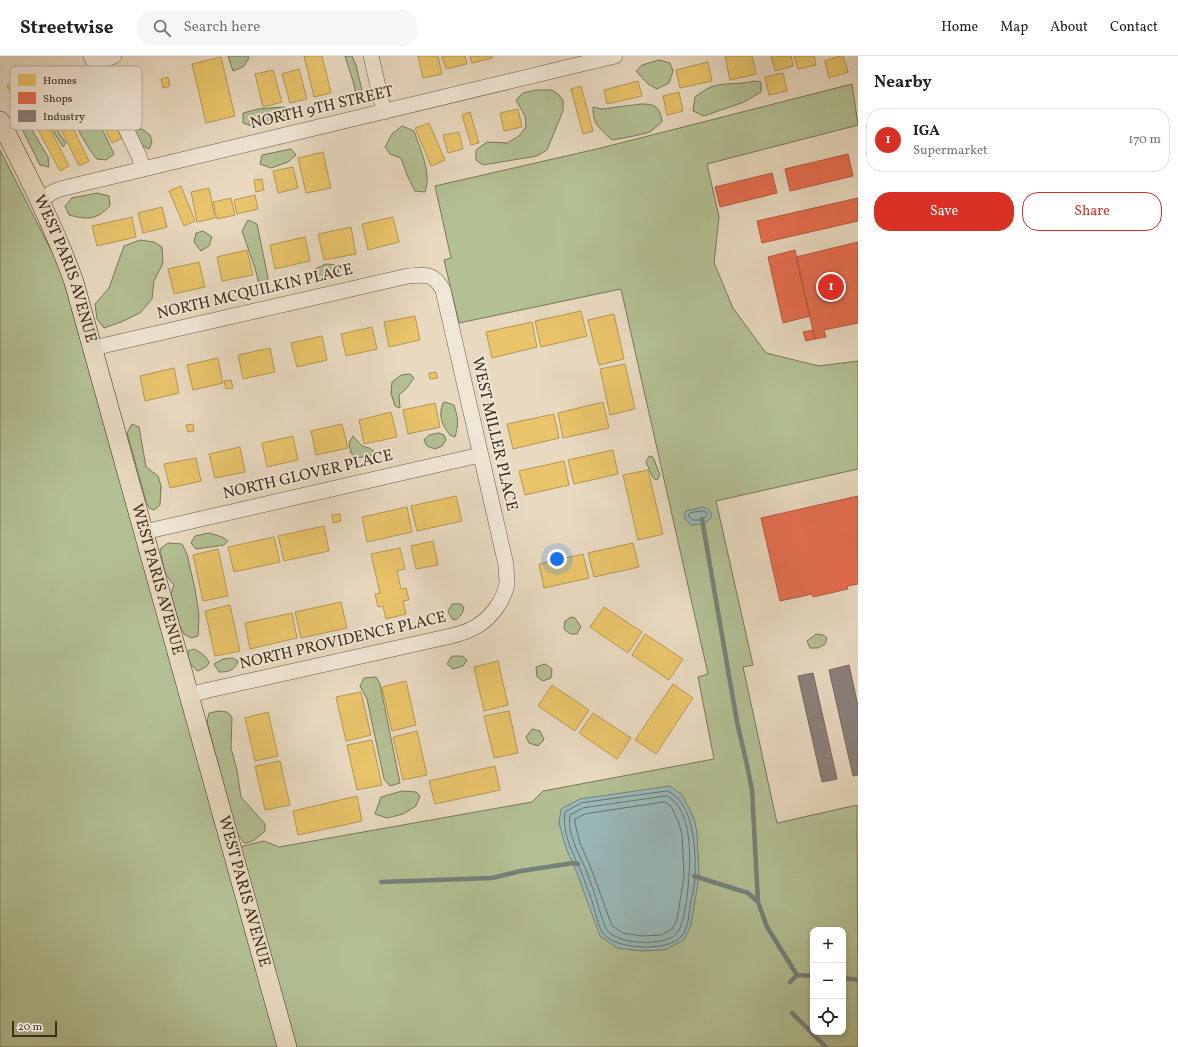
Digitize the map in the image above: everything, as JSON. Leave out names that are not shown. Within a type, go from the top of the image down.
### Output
[{"type":"main road","name":"WEST PARIS AVENUE","points":[[0,121],[64,252],[74,282],[288,1047]]},
{"type":"street","points":[[93,59],[114,56]]},
{"type":"street","points":[[371,56],[384,112]]},
{"type":"street","name":"NORTH 9TH STREET","points":[[40,201],[51,193],[60,189],[615,56]]},
{"type":"street","points":[[127,130],[139,156],[143,169]]},
{"type":"street","name":"NORTH MCQUILKIN PLACE","points":[[92,348],[408,276],[426,275]]},
{"type":"street","name":"WEST MILLER PLACE","points":[[426,275],[437,280],[443,290],[506,565],[507,584],[502,598],[496,608]]},
{"type":"street","name":"NORTH GLOVER PLACE","points":[[144,532],[480,455]]},
{"type":"street","name":"NORTH PROVIDENCE PLACE","points":[[190,695],[451,636],[478,626],[488,618],[496,608]]},
{"type":"green space","points":[[228,56],[248,56],[249,58],[243,67],[233,71]]},
{"type":"green space","points":[[345,56],[352,56],[356,65],[363,95],[360,97],[356,94]]},
{"type":"green space","points":[[659,60],[670,63],[673,71],[669,83],[657,89],[648,84],[636,71],[642,65]]},
{"type":"green space","points":[[755,81],[761,82],[761,92],[744,102],[704,116],[693,111],[695,97],[709,88],[716,85]]},
{"type":"green space","points":[[852,84],[858,125],[707,164],[719,217],[714,263],[733,308],[766,353],[819,366],[858,361],[858,469],[716,501],[753,665],[743,667],[777,823],[857,805],[858,1047],[295,1047],[239,847],[264,841],[279,847],[532,802],[543,791],[714,759],[698,677],[708,674],[621,289],[459,323],[444,260],[451,258],[435,186],[601,148]]},
{"type":"green space","points":[[536,90],[552,90],[563,100],[563,111],[547,150],[537,156],[483,165],[476,160],[476,150],[487,142],[507,143],[519,136],[526,127],[525,116],[516,100],[523,93]]},
{"type":"green space","points":[[641,104],[654,106],[660,113],[662,122],[650,132],[612,140],[600,129],[594,118],[593,107],[602,109]]},
{"type":"green space","points":[[284,107],[293,109],[289,115],[271,122],[252,126],[243,123],[243,113],[258,109]]},
{"type":"green space","points":[[402,126],[414,131],[422,153],[427,177],[425,192],[415,191],[401,158],[390,154],[385,147],[392,134]]},
{"type":"green space","points":[[142,129],[150,135],[152,142],[149,149],[139,142],[135,130]]},
{"type":"green space","points":[[22,130],[32,130],[48,157],[49,167],[40,165]]},
{"type":"green space","points":[[53,130],[58,130],[66,143],[63,147]]},
{"type":"green space","points":[[78,130],[102,130],[114,154],[106,160],[97,159]]},
{"type":"green space","points":[[291,149],[296,155],[288,162],[271,168],[260,164],[262,155]]},
{"type":"green space","points":[[0,150],[55,258],[64,281],[279,1047],[0,1047]]},
{"type":"green space","points":[[97,193],[109,196],[110,206],[105,211],[91,218],[81,218],[69,215],[65,206],[72,198]]},
{"type":"green space","points":[[248,220],[257,224],[268,278],[267,293],[261,292],[255,268],[242,231]]},
{"type":"green space","points":[[203,231],[212,237],[209,246],[201,251],[194,242],[196,233]]},
{"type":"green space","points":[[140,240],[154,242],[162,247],[163,263],[154,281],[152,299],[140,313],[104,328],[97,319],[95,304],[109,288],[124,246]]},
{"type":"green space","points":[[326,264],[340,265],[338,273],[326,279],[315,279],[315,269]]},
{"type":"green space","points":[[410,374],[414,378],[406,389],[399,395],[400,408],[395,406],[391,393],[392,382],[401,375]]},
{"type":"green space","points":[[445,402],[454,405],[457,417],[455,437],[450,435],[442,420],[441,412],[443,403]]},
{"type":"green space","points":[[132,424],[139,427],[146,467],[158,476],[161,486],[160,505],[154,510],[149,508],[146,501],[127,433]]},
{"type":"green space","points":[[439,433],[444,435],[446,440],[442,446],[435,449],[427,446],[424,440],[429,435]]},
{"type":"green space","points":[[353,436],[362,446],[374,451],[374,455],[356,458],[351,453],[349,443]]},
{"type":"green space","points":[[649,456],[653,457],[660,475],[657,480],[653,478],[646,462]]},
{"type":"green space","points":[[209,533],[222,537],[228,541],[224,545],[196,549],[191,543],[195,536]]},
{"type":"green space","points":[[168,543],[182,544],[187,554],[199,615],[198,636],[191,638],[184,634],[179,624],[171,594],[174,585],[170,581],[163,564],[160,549]]},
{"type":"green space","points":[[452,604],[461,604],[464,608],[462,614],[456,620],[452,619],[448,611]]},
{"type":"green space","points":[[571,617],[575,618],[581,627],[577,634],[570,634],[564,629],[565,621]]},
{"type":"green space","points":[[816,634],[823,635],[827,638],[825,644],[818,648],[810,648],[807,641]]},
{"type":"green space","points":[[194,649],[205,656],[209,663],[206,667],[198,671],[191,665],[188,657],[188,651]]},
{"type":"green space","points":[[452,656],[462,656],[467,660],[463,666],[453,669],[447,664]]},
{"type":"green space","points":[[232,658],[238,661],[235,667],[228,671],[219,672],[214,664],[223,659]]},
{"type":"green space","points":[[545,664],[552,669],[551,678],[543,681],[537,677],[536,667]]},
{"type":"green space","points":[[376,677],[380,684],[400,783],[390,786],[384,779],[367,699],[360,686],[364,678]]},
{"type":"green space","points":[[219,711],[227,712],[232,717],[231,748],[237,770],[241,797],[265,824],[265,831],[247,843],[244,843],[236,832],[207,722],[209,713]]},
{"type":"green space","points":[[532,729],[540,731],[544,740],[538,746],[529,743],[526,737]]},
{"type":"green space","points":[[402,791],[416,792],[420,796],[416,806],[403,814],[387,818],[375,814],[381,797]]},
{"type":"water","points":[[703,507],[710,511],[711,518],[703,524],[691,525],[686,520],[684,515],[686,511]]},
{"type":"water","points":[[670,786],[682,795],[694,819],[697,832],[699,876],[691,925],[684,940],[665,950],[641,951],[617,948],[600,936],[577,873],[566,848],[559,823],[561,809],[580,799]]},
{"type":"building: Homes","points":[[304,56],[322,56],[331,93],[314,97]]},
{"type":"building: Homes","points":[[418,56],[438,56],[442,74],[423,78]]},
{"type":"building: Homes","points":[[442,56],[465,56],[467,64],[446,69]]},
{"type":"building: Homes","points":[[470,56],[492,56],[492,58],[472,63]]},
{"type":"building: Homes","points":[[725,56],[752,56],[756,74],[730,80]]},
{"type":"building: Homes","points":[[771,56],[791,56],[793,66],[775,71]]},
{"type":"building: Homes","points":[[794,56],[814,56],[816,65],[798,69]]},
{"type":"building: Homes","points":[[843,56],[848,72],[829,78],[825,61]]},
{"type":"building: Homes","points":[[221,57],[235,116],[206,123],[192,64]]},
{"type":"building: Homes","points":[[708,62],[712,81],[680,88],[676,70]]},
{"type":"building: Homes","points":[[299,69],[307,99],[290,103],[282,74]]},
{"type":"building: Homes","points":[[273,70],[282,102],[263,107],[255,74]]},
{"type":"building: Homes","points":[[783,73],[787,91],[769,95],[765,77]]},
{"type":"building: Homes","points":[[168,77],[170,86],[163,88],[161,79]]},
{"type":"building: Homes","points":[[638,81],[642,96],[607,104],[604,90]]},
{"type":"building: Homes","points":[[10,84],[10,91],[7,85]]},
{"type":"building: Homes","points":[[581,86],[593,131],[583,134],[571,89]]},
{"type":"building: Homes","points":[[679,92],[683,111],[667,115],[663,96]]},
{"type":"building: Homes","points":[[518,109],[522,127],[504,131],[500,113]]},
{"type":"building: Homes","points":[[470,112],[479,143],[471,145],[462,115]]},
{"type":"building: Homes","points":[[429,123],[445,160],[431,166],[415,128]]},
{"type":"building: Homes","points":[[38,130],[51,130],[69,166],[60,171]]},
{"type":"building: Homes","points":[[61,130],[74,130],[89,161],[79,166]]},
{"type":"building: Homes","points":[[106,130],[118,130],[122,138],[112,143]]},
{"type":"building: Homes","points":[[459,132],[463,149],[448,153],[443,135]]},
{"type":"building: Homes","points":[[323,152],[331,188],[306,193],[298,158]]},
{"type":"building: Homes","points":[[293,167],[298,188],[278,193],[273,171]]},
{"type":"building: Homes","points":[[262,179],[264,190],[256,192],[254,180]]},
{"type":"building: Homes","points":[[181,186],[195,221],[184,226],[169,191]]},
{"type":"building: Homes","points":[[209,188],[215,218],[197,222],[191,192]]},
{"type":"building: Homes","points":[[255,195],[258,209],[237,214],[234,200]]},
{"type":"building: Homes","points":[[231,198],[235,215],[217,219],[213,202]]},
{"type":"building: Homes","points":[[162,207],[167,227],[143,233],[138,213]]},
{"type":"building: Homes","points":[[132,217],[136,237],[97,246],[92,226]]},
{"type":"building: Homes","points":[[393,217],[399,242],[368,250],[362,224]]},
{"type":"building: Homes","points":[[351,227],[356,254],[324,260],[318,234]]},
{"type":"building: Homes","points":[[305,237],[310,261],[275,269],[270,245]]},
{"type":"building: Homes","points":[[247,250],[253,275],[222,281],[217,257]]},
{"type":"building: Homes","points":[[199,262],[205,287],[174,294],[168,269]]},
{"type":"building: Homes","points":[[581,311],[587,336],[541,347],[535,321]]},
{"type":"building: Homes","points":[[614,314],[624,359],[599,365],[588,320]]},
{"type":"building: Homes","points":[[415,316],[420,340],[389,347],[384,322]]},
{"type":"building: Homes","points":[[532,322],[537,347],[492,358],[486,332]]},
{"type":"building: Homes","points":[[372,327],[377,349],[346,356],[341,334]]},
{"type":"building: Homes","points":[[322,336],[327,360],[297,367],[291,343]]},
{"type":"building: Homes","points":[[270,348],[275,372],[243,379],[238,355]]},
{"type":"building: Homes","points":[[218,358],[223,383],[193,390],[187,365]]},
{"type":"building: Homes","points":[[625,364],[635,409],[610,415],[600,369]]},
{"type":"building: Homes","points":[[174,368],[179,393],[145,401],[140,376]]},
{"type":"building: Homes","points":[[436,372],[438,378],[430,379],[429,373]]},
{"type":"building: Homes","points":[[231,380],[233,388],[226,389],[224,381]]},
{"type":"building: Homes","points":[[603,402],[609,428],[563,438],[558,413]]},
{"type":"building: Homes","points":[[435,403],[440,427],[408,434],[403,410]]},
{"type":"building: Homes","points":[[391,412],[397,437],[364,444],[359,420]]},
{"type":"building: Homes","points":[[554,414],[559,438],[513,449],[507,424]]},
{"type":"building: Homes","points":[[193,424],[194,431],[188,432],[186,425]]},
{"type":"building: Homes","points":[[342,424],[348,448],[316,455],[311,431]]},
{"type":"building: Homes","points":[[293,436],[298,460],[267,467],[262,443]]},
{"type":"building: Homes","points":[[240,447],[245,472],[215,478],[209,454]]},
{"type":"building: Homes","points":[[613,450],[618,474],[574,484],[568,460]]},
{"type":"building: Homes","points":[[196,458],[201,481],[170,488],[164,464]]},
{"type":"building: Homes","points":[[564,461],[569,485],[525,495],[519,471]]},
{"type":"building: Homes","points":[[648,470],[663,534],[638,540],[623,475]]},
{"type":"building: Homes","points":[[456,496],[462,521],[417,531],[411,506]]},
{"type":"building: Homes","points":[[407,507],[412,532],[367,542],[362,517]]},
{"type":"building: Homes","points":[[340,514],[341,521],[333,523],[332,515]]},
{"type":"building: Homes","points":[[324,526],[329,551],[284,561],[278,536]]},
{"type":"building: Homes","points":[[274,537],[280,562],[234,572],[228,547]]},
{"type":"building: Homes","points":[[433,541],[438,565],[416,569],[411,546]]},
{"type":"building: Homes","points":[[633,543],[639,567],[594,577],[588,553]]},
{"type":"building: Homes","points":[[400,548],[405,569],[397,571],[401,589],[406,588],[409,600],[403,601],[406,614],[386,619],[383,606],[378,607],[375,594],[380,593],[371,554]]},
{"type":"building: Homes","points":[[218,549],[228,596],[203,601],[193,555]]},
{"type":"building: Homes","points":[[583,554],[589,578],[544,588],[539,564]]},
{"type":"building: Homes","points":[[341,602],[347,628],[301,638],[295,612]]},
{"type":"building: Homes","points":[[230,605],[240,651],[215,656],[205,611]]},
{"type":"building: Homes","points":[[604,607],[642,632],[628,653],[590,627]]},
{"type":"building: Homes","points":[[292,613],[297,638],[250,649],[245,623]]},
{"type":"building: Homes","points":[[645,634],[683,659],[669,680],[632,655]]},
{"type":"building: Homes","points":[[498,661],[508,705],[484,711],[474,667]]},
{"type":"building: Homes","points":[[406,681],[416,725],[392,731],[382,687]]},
{"type":"building: Homes","points":[[673,684],[693,698],[656,754],[635,740]]},
{"type":"building: Homes","points":[[552,685],[589,710],[575,731],[538,706]]},
{"type":"building: Homes","points":[[361,692],[371,735],[346,741],[336,697]]},
{"type":"building: Homes","points":[[509,711],[518,753],[494,758],[484,716]]},
{"type":"building: Homes","points":[[268,712],[278,756],[255,761],[245,718]]},
{"type":"building: Homes","points":[[593,713],[631,738],[617,759],[579,733]]},
{"type":"building: Homes","points":[[417,731],[427,775],[403,780],[393,737]]},
{"type":"building: Homes","points":[[372,740],[382,785],[357,790],[347,745]]},
{"type":"building: Homes","points":[[280,761],[290,805],[265,810],[255,766]]},
{"type":"building: Homes","points":[[495,766],[500,790],[435,804],[429,781]]},
{"type":"building: Homes","points":[[357,796],[362,821],[298,835],[293,811]]},
{"type":"building: Shops","points":[[848,154],[853,176],[790,191],[785,169]]},
{"type":"building: Shops","points":[[772,173],[777,193],[720,207],[715,187]]},
{"type":"building: Shops","points":[[858,198],[858,221],[762,243],[757,221]]},
{"type":"building: Shops","points":[[858,242],[858,323],[824,330],[826,337],[815,339],[796,257]]},
{"type":"building: Shops","points":[[795,250],[810,316],[783,323],[768,257]]},
{"type":"building: Shops","points":[[813,330],[815,339],[806,341],[803,332]]},
{"type":"building: Shops","points":[[858,496],[858,584],[847,586],[848,589],[813,597],[812,594],[780,601],[761,518]]},
{"type":"building: Industry","points":[[849,665],[858,706],[858,775],[853,776],[829,670]]},
{"type":"building: Industry","points":[[813,673],[837,779],[822,782],[798,676]]},
{"type":"waterway","points":[[702,519],[737,722],[752,790],[758,902]]},
{"type":"waterway","points":[[381,882],[492,878],[521,871],[573,863],[578,864]]},
{"type":"waterway","points":[[694,876],[748,893],[758,902],[767,927],[797,975]]},
{"type":"waterway","points":[[790,982],[797,975],[810,976]]},
{"type":"waterway","points":[[846,978],[858,980]]},
{"type":"waterway","points":[[792,1013],[826,1047]]},
{"type":"place","name":"IGA","points":[[831,287]]}]
